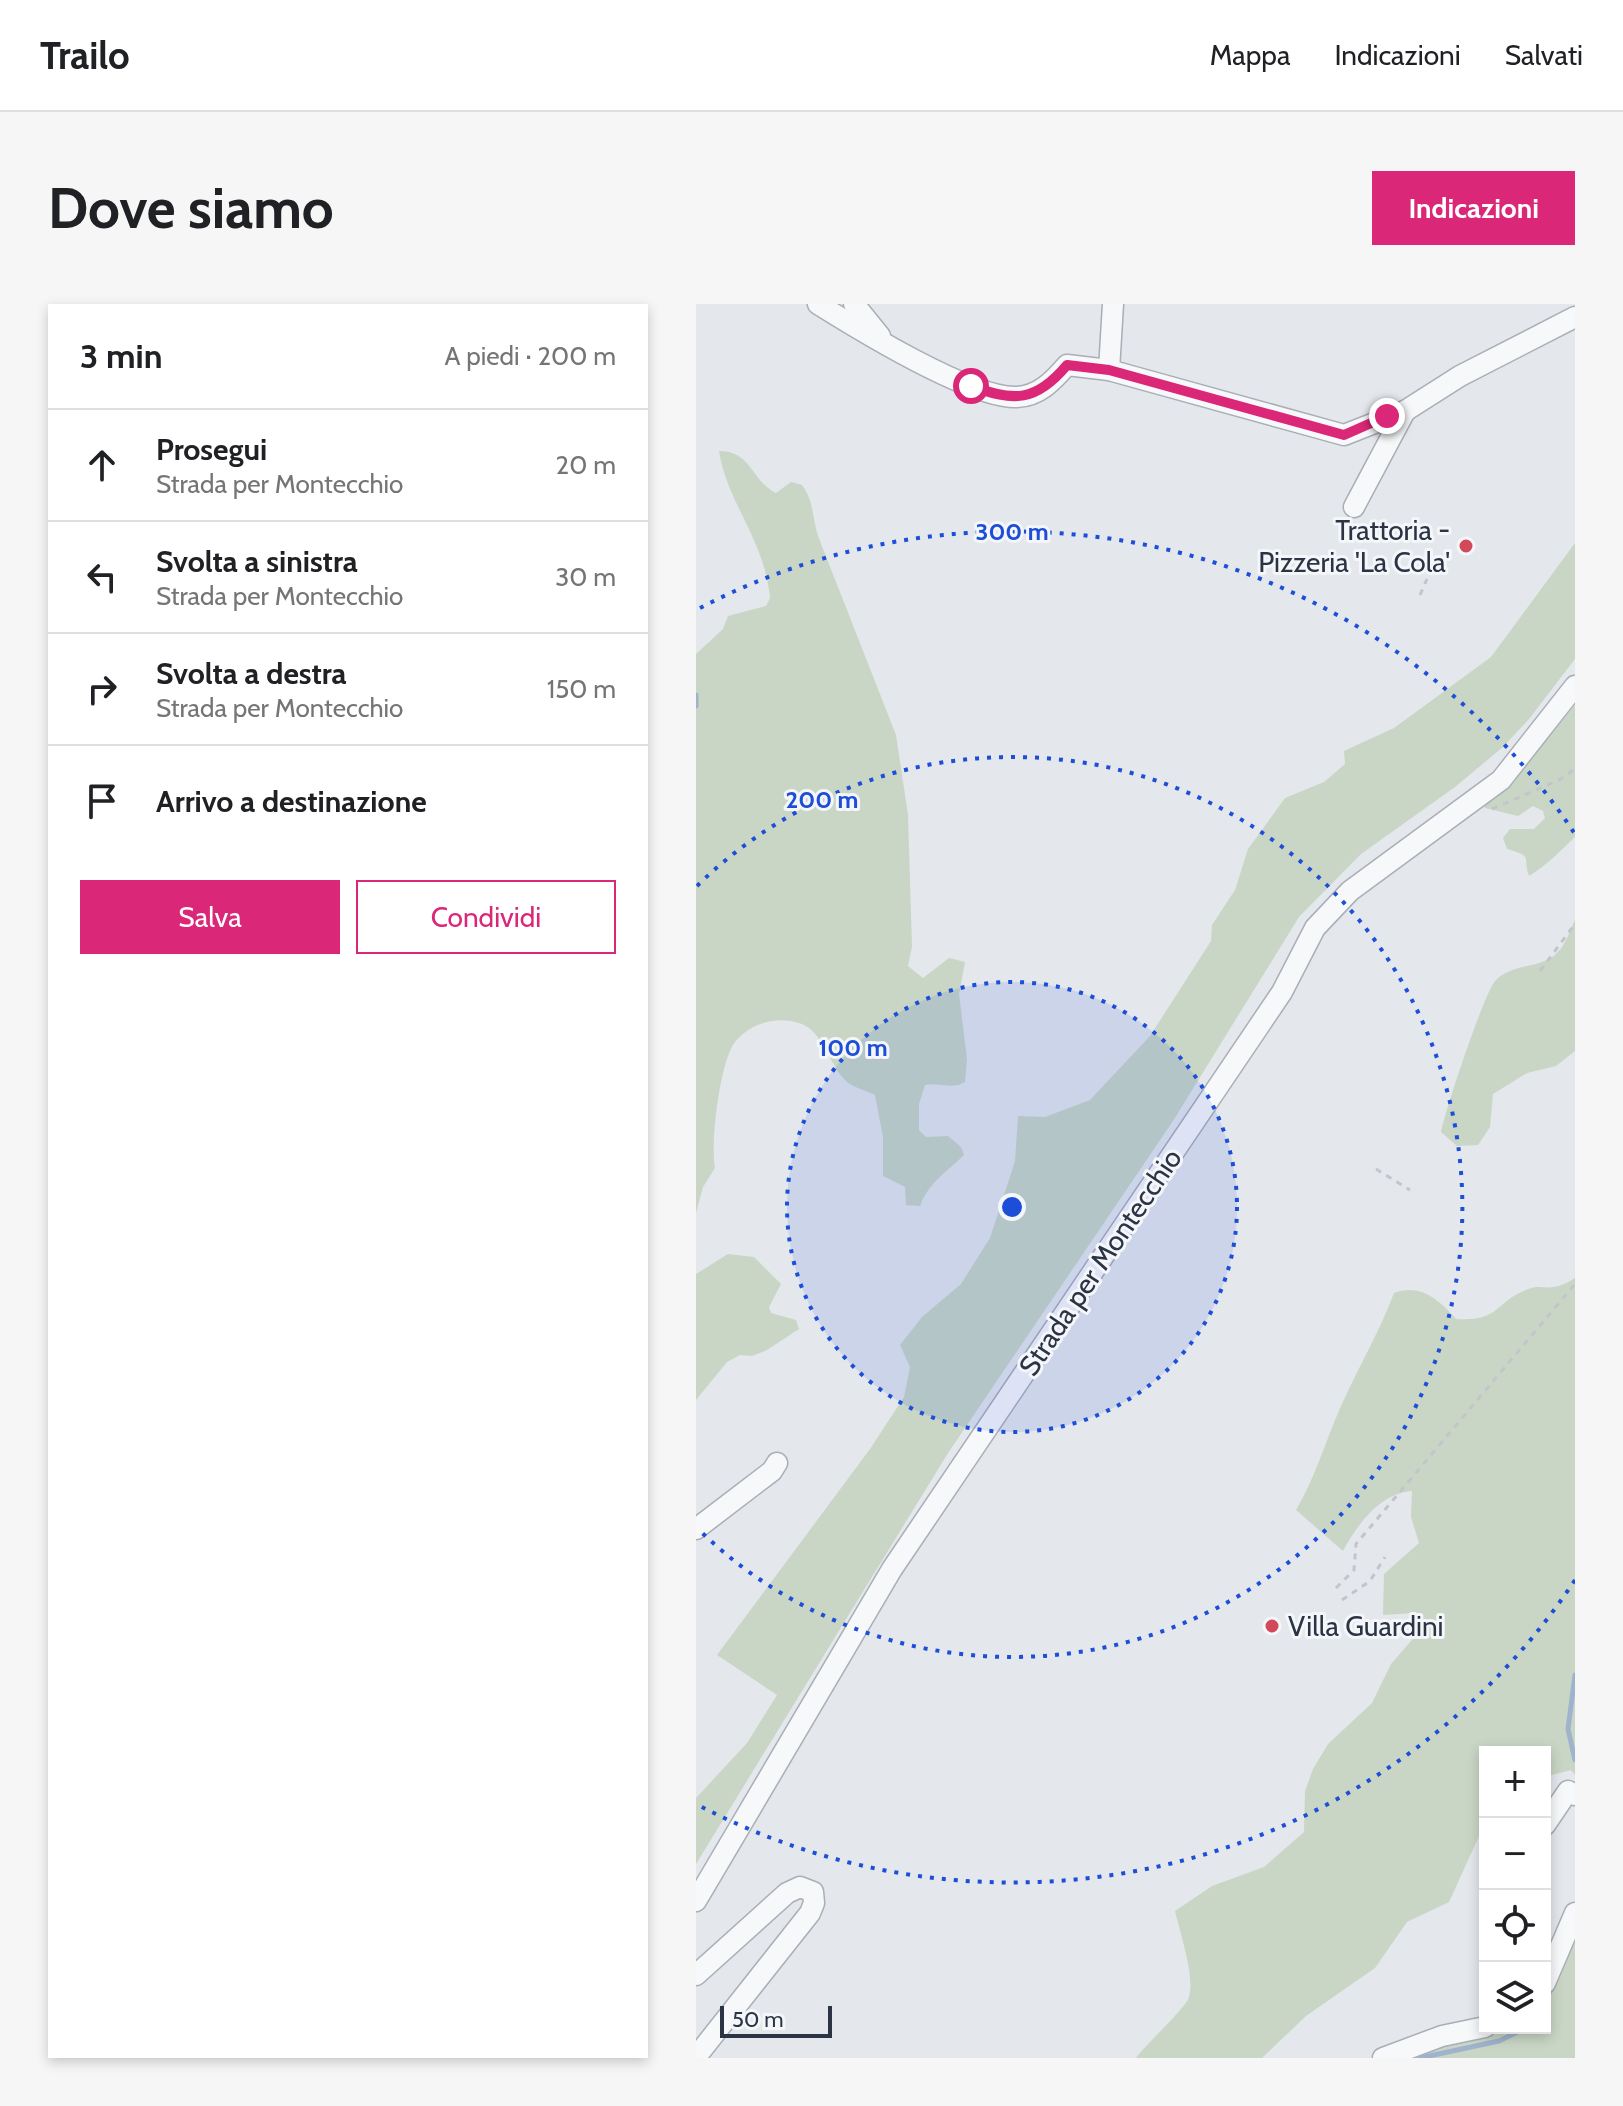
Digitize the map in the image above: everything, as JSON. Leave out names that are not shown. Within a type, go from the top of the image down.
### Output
[{"type":"street","points":[[818,304],[882,340],[996,395],[1019,397],[1040,391],[1067,365],[1109,370],[1344,435],[1405,411],[1460,376],[1575,317]]},
{"type":"street","points":[[854,304],[877,329],[882,340]]},
{"type":"street","points":[[1109,370],[1113,304]]},
{"type":"street","points":[[1354,507],[1405,411]]},
{"type":"street","name":"Strada per Montecchio","points":[[696,1901],[892,1569],[1282,992],[1315,928],[1350,891],[1501,780],[1575,686]]},
{"type":"street","points":[[696,1529],[772,1471],[777,1463]]},
{"type":"street","points":[[1550,1818],[1568,1791],[1575,1795]]},
{"type":"street","points":[[696,1975],[787,1893],[800,1887],[813,1892],[814,1903],[810,1913],[696,2057]]},
{"type":"street","points":[[1551,1969],[1575,1913]]},
{"type":"street","points":[[1383,2058],[1442,2036],[1479,2028]]},
{"type":"path","points":[[1420,595],[1427,579]]},
{"type":"path","points":[[1485,812],[1559,780],[1575,769]]},
{"type":"path","points":[[1540,971],[1575,924]]},
{"type":"path","points":[[1376,1169],[1410,1190]]},
{"type":"path","points":[[1336,1588],[1354,1570],[1356,1544],[1575,1284]]},
{"type":"path","points":[[1342,1600],[1370,1581],[1385,1557]]},
{"type":"green space","points":[[719,451],[730,452],[745,461],[761,481],[776,493],[791,482],[802,485],[806,491],[818,536],[896,735],[908,815],[912,947],[908,966],[923,978],[949,958],[965,962],[959,994],[967,1059],[965,1082],[925,1085],[919,1104],[919,1130],[926,1137],[948,1136],[961,1147],[964,1155],[933,1184],[920,1206],[906,1205],[905,1187],[883,1176],[883,1137],[875,1095],[846,1081],[809,1028],[793,1021],[775,1020],[749,1029],[735,1042],[730,1052],[718,1103],[715,1168],[703,1187],[696,1213],[696,654],[723,629],[728,616],[766,606],[770,598],[761,558],[730,488]]},
{"type":"green space","points":[[1575,543],[1575,659],[1503,747],[1455,787],[1361,854],[1299,917],[1173,1121],[948,1453],[696,1864],[696,1798],[747,1743],[777,1695],[717,1655],[870,1449],[904,1397],[910,1367],[900,1345],[922,1317],[961,1284],[990,1238],[1015,1161],[1018,1116],[1045,1117],[1090,1100],[1150,1036],[1211,941],[1212,925],[1235,890],[1248,849],[1285,798],[1324,782],[1345,764],[1344,751],[1394,728],[1491,657]]},
{"type":"green space","points":[[1575,705],[1575,837],[1529,876],[1526,858],[1507,849],[1503,838],[1510,829],[1534,829],[1545,818],[1543,811],[1533,806],[1518,816],[1485,808],[1482,801],[1549,737]]},
{"type":"green space","points":[[1575,920],[1575,1051],[1556,1066],[1527,1073],[1493,1094],[1490,1127],[1478,1145],[1457,1146],[1441,1132],[1466,1052],[1491,989],[1496,980],[1510,971],[1543,962],[1557,953]]},
{"type":"green space","points":[[728,1254],[754,1257],[781,1284],[769,1307],[771,1313],[796,1320],[799,1329],[767,1350],[752,1356],[740,1355],[727,1362],[696,1400],[696,1274]]},
{"type":"green space","points":[[1575,1278],[1575,1775],[1571,1770],[1551,1775],[1551,1746],[1479,1746],[1479,1836],[1449,1902],[1407,1922],[1375,1968],[1306,2016],[1262,2058],[1136,2058],[1189,1997],[1189,1966],[1175,1911],[1212,1886],[1264,1867],[1304,1832],[1305,1791],[1313,1769],[1328,1744],[1372,1703],[1391,1664],[1418,1633],[1416,1613],[1383,1615],[1384,1574],[1419,1543],[1411,1517],[1412,1491],[1400,1493],[1380,1504],[1355,1531],[1343,1551],[1296,1510],[1394,1293],[1404,1290],[1421,1292],[1436,1300],[1456,1319],[1470,1319],[1489,1314],[1526,1290],[1566,1283]]},
{"type":"green space","points":[[1575,1902],[1575,2058],[1382,2058],[1479,2032],[1551,2034],[1551,1958]]},
{"type":"waterway","points":[[696,695],[696,706]]},
{"type":"waterway","points":[[1575,1675],[1568,1729],[1575,1760]]},
{"type":"waterway","points":[[1420,2058],[1499,2041],[1514,2034]]},
{"type":"place","name":"Trattoria - Pizzeria 'La Cola'","points":[[1466,546]]},
{"type":"place","name":"Villa Guardini","points":[[1272,1626]]},
{"type":"route","points":[[971,386],[996,395],[1019,397],[1040,391],[1067,365],[1109,370],[1344,435],[1387,416]]}]
